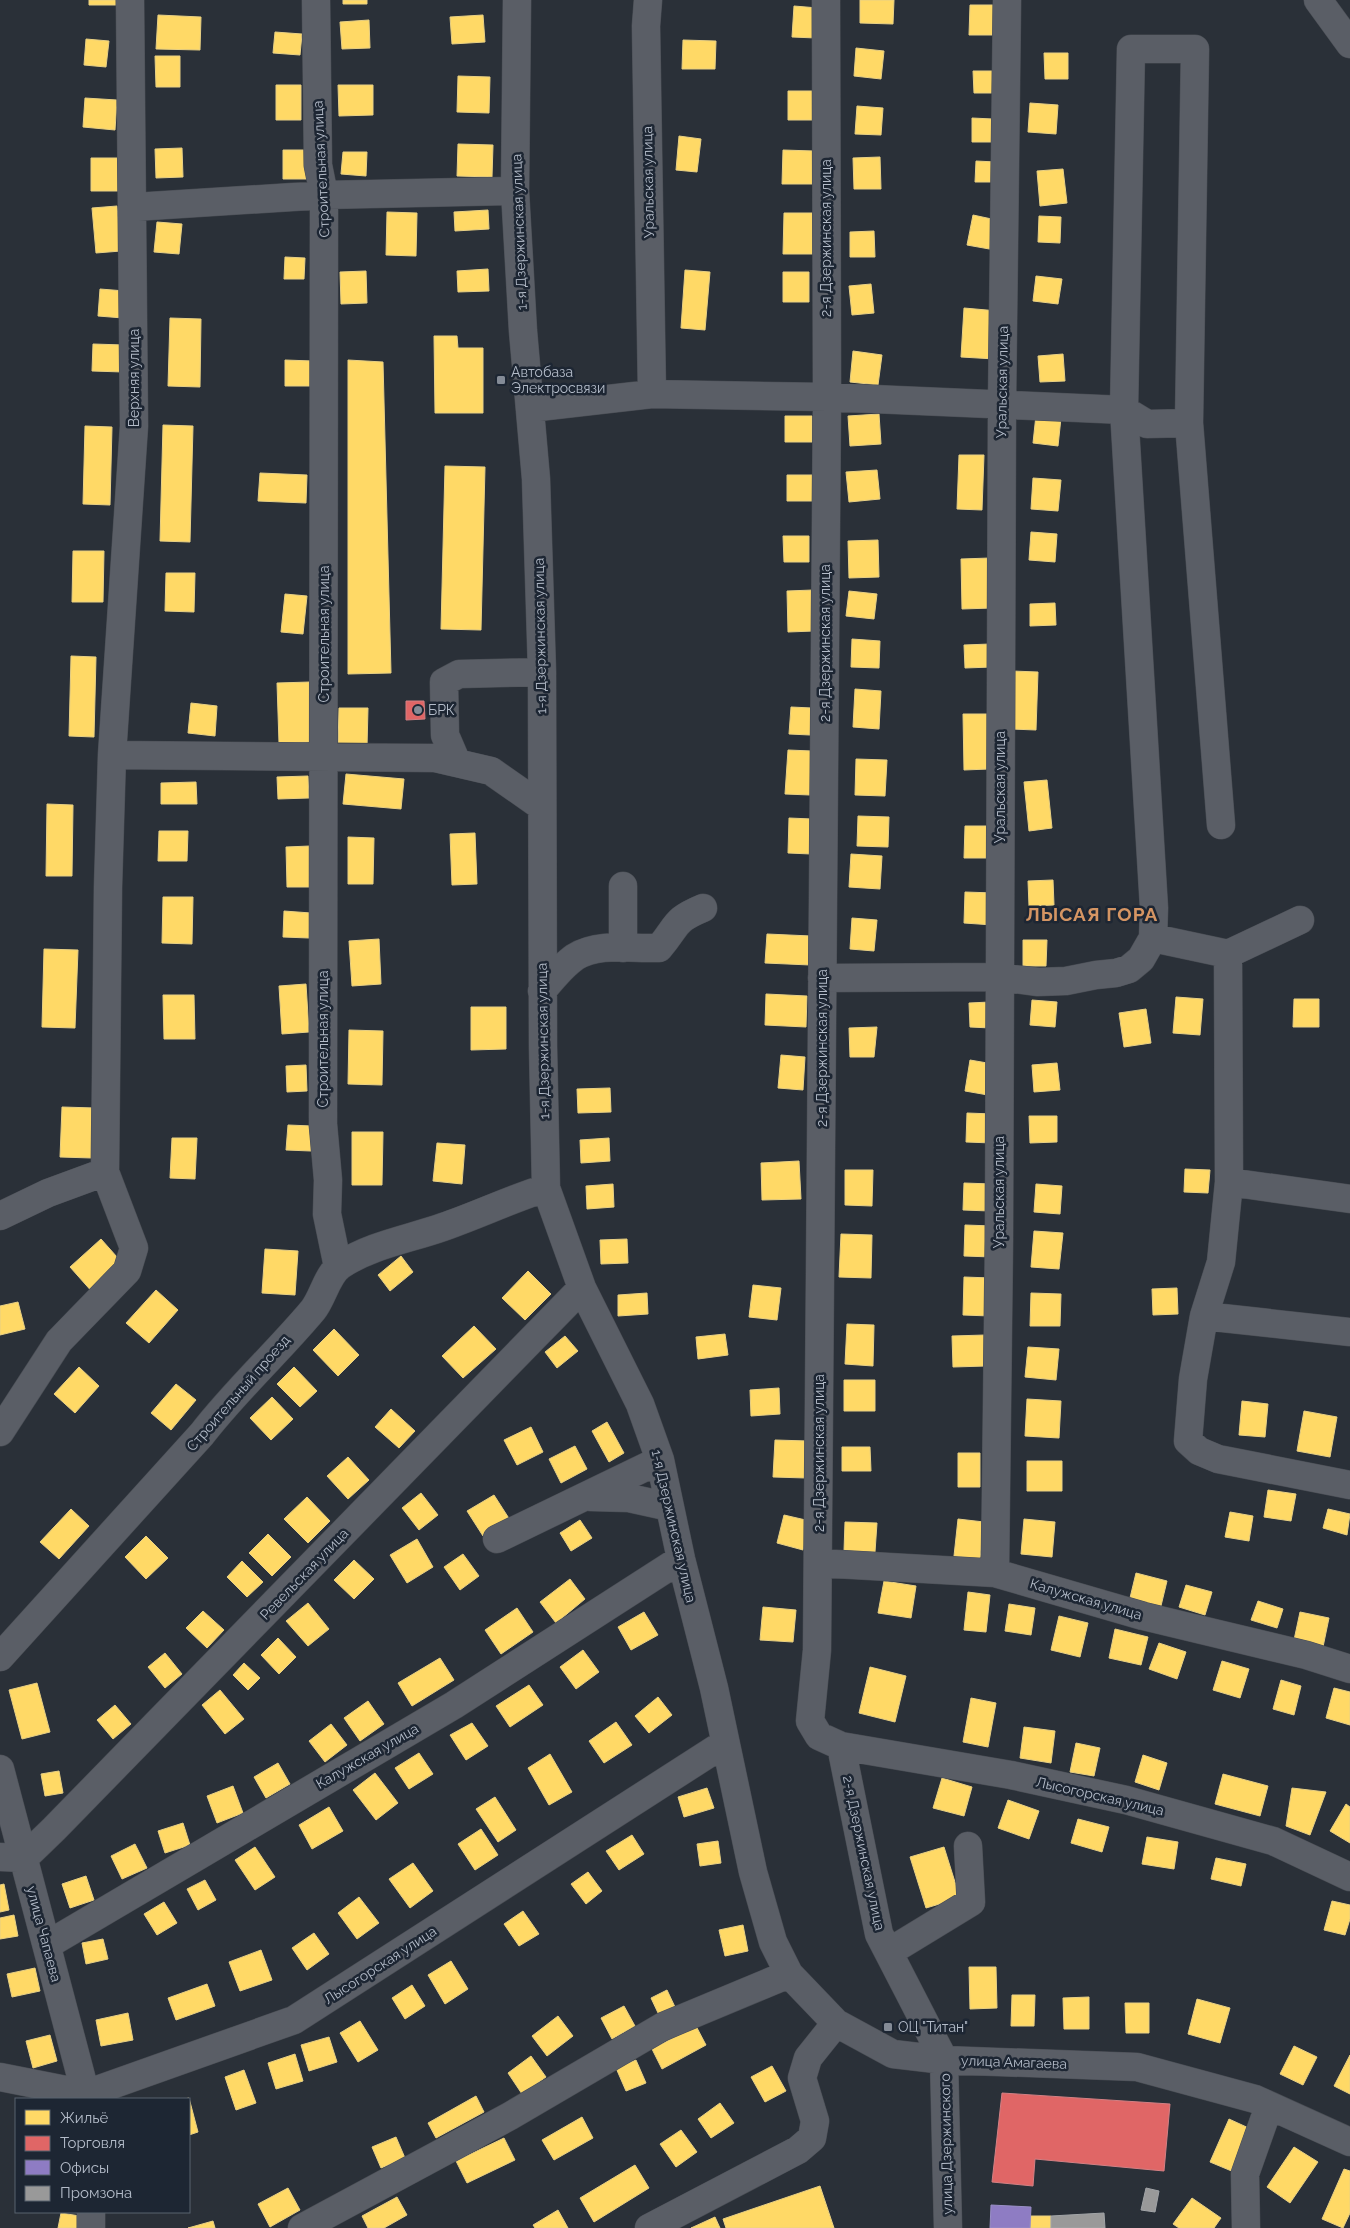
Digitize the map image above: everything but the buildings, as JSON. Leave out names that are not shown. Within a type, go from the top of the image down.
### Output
[{"type":"street","name":"Верхняя улица","points":[[105,1172],[112,755],[134,426],[134,207],[130,0]]},
{"type":"street","name":"Строительная улица","points":[[316,0],[318,165],[324,195],[322,1124],[328,1180],[327,1214],[338,1267]]},
{"type":"street","name":"1-я Дзержинская улица","points":[[517,0],[515,191],[523,330],[536,479],[542,672],[542,990],[546,1188],[582,1288],[640,1404],[660,1460],[753,1872],[773,1942],[789,1974],[836,2024]]},
{"type":"street","name":"Уральская улица","points":[[648,0],[646,26],[652,394]]},
{"type":"street","name":"2-я Дзержинская улица","points":[[826,0],[827,397],[818,1563],[817,1650],[810,1721],[819,1736],[841,1746],[879,1934],[944,2060]]},
{"type":"street","name":"Уральская улица","points":[[996,1573],[1002,405],[1007,0]]},
{"type":"street","points":[[1318,0],[1350,44]]},
{"type":"street","points":[[822,978],[998,977],[1038,982],[1066,982],[1128,969],[1142,959],[1152,938],[1154,908],[1124,410],[1131,49],[1195,49],[1188,423],[1221,825]]},
{"type":"street","points":[[134,207],[324,195],[515,191]]},
{"type":"street","points":[[530,408],[652,394],[827,397],[1124,410],[1147,424],[1188,423]]},
{"type":"street","points":[[457,763],[445,735],[444,682],[459,674],[542,672]]},
{"type":"street","points":[[112,755],[323,755],[435,758],[492,770],[541,806]]},
{"type":"street","points":[[622,948],[623,886]]},
{"type":"street","points":[[542,990],[576,956],[599,949],[659,948],[674,924],[683,916],[703,908]]},
{"type":"street","points":[[1152,938],[1228,954],[1300,920]]},
{"type":"street","points":[[1228,954],[1229,1182],[1220,1262],[1204,1316],[1193,1379],[1188,1441],[1199,1451],[1218,1459],[1350,1485]]},
{"type":"street","points":[[0,1216],[48,1193],[105,1172],[134,1248],[127,1271],[59,1341],[0,1432]]},
{"type":"street","points":[[1229,1182],[1350,1199]]},
{"type":"street","name":"Строительный проезд","points":[[0,1657],[202,1434],[229,1399],[314,1308],[338,1267],[363,1252],[462,1221],[518,1197],[546,1188]]},
{"type":"street","name":"Ревельская улица","points":[[12,1858],[582,1288]]},
{"type":"street","points":[[1204,1316],[1350,1332]]},
{"type":"street","points":[[497,1539],[660,1460]]},
{"type":"street","points":[[584,1497],[629,1498],[670,1507]]},
{"type":"street","name":"Калужская улица","points":[[47,1945],[454,1705],[681,1559]]},
{"type":"street","name":"Калужская улица","points":[[818,1563],[996,1573],[1143,1616],[1306,1655],[1350,1669]]},
{"type":"street","name":"Лысогорская улица","points":[[87,2097],[294,2020],[725,1743]]},
{"type":"street","name":"Лысогорская улица","points":[[841,1746],[1012,1775],[1126,1800],[1273,1841],[1350,1877]]},
{"type":"street","name":"улица Чапаева","points":[[0,1769],[12,1858],[47,1945],[87,2097]]},
{"type":"street","points":[[889,1952],[972,1902],[968,1846]]},
{"type":"street","points":[[302,2228],[510,2116],[662,2027],[789,1974]]},
{"type":"street","points":[[649,2228],[798,2150],[812,2138],[815,2121],[802,2078],[808,2058],[836,2024]]},
{"type":"street","name":"улица Амагаева","points":[[836,2024],[893,2054],[944,2060],[1136,2067],[1255,2100],[1350,2142]]},
{"type":"street","name":"улица Дзержинского","points":[[944,2060],[948,2228]]},
{"type":"street","points":[[0,2077],[87,2097]]},
{"type":"street","points":[[1246,2228],[1245,2174],[1269,2106]]},
{"type":"street","points":[[91,2213],[91,2228]]},
{"type":"place","name":"Автобаза Электросвязи","points":[[501,380]]},
{"type":"place","name":"БРК","points":[[418,710]]},
{"type":"place","name":"ОЦ \"Титан\"","points":[[888,2027]]},
{"type":"district","name":"ЛЫСАЯ ГОРА","points":[[1092,914]]}]
